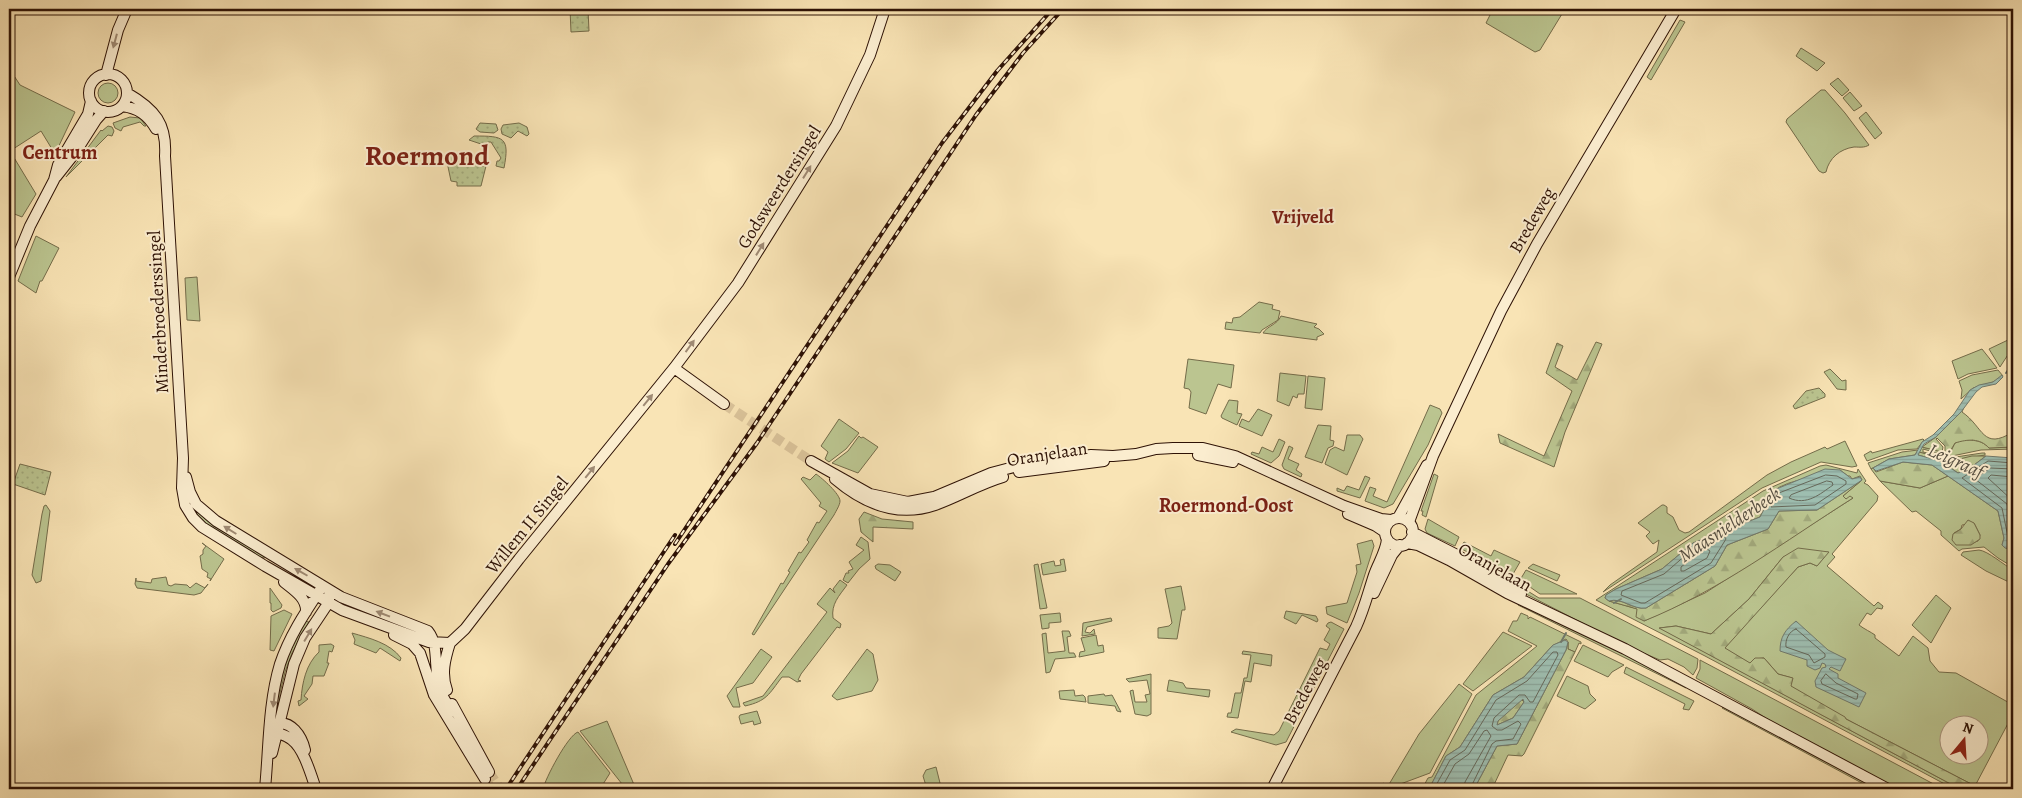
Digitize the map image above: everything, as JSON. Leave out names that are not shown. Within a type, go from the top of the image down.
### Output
[{"type":"main road","points":[[106,75],[118,30],[127,9]]},
{"type":"main road","name":"Godsweerdersingel","points":[[674,368],[734,289],[836,126],[870,54],[885,9]]},
{"type":"main road","name":"Bredeweg","points":[[1411,527],[1433,456],[1482,348],[1523,269],[1676,9]]},
{"type":"main road","points":[[111,74],[121,79],[126,86],[127,93],[122,106],[114,111],[104,112],[96,107],[90,93],[92,84],[98,78],[111,74]]},
{"type":"main road","name":"Minderbroederssingel","points":[[127,93],[146,104],[159,121],[165,136],[183,496],[187,510],[192,518],[202,527],[265,566]]},
{"type":"main road","points":[[9,277],[30,226],[54,180],[58,165],[88,114],[92,101]]},
{"type":"main road","name":"Minderbroederssingel","points":[[122,106],[138,110],[150,119],[158,133],[165,156]]},
{"type":"main road","points":[[54,180],[65,168],[96,120],[104,112]]},
{"type":"main road","points":[[674,368],[724,404]]},
{"type":"main road","name":"Willem II Singel","points":[[450,643],[465,630],[519,559],[674,368]]},
{"type":"main road","name":"Oranjelaan","points":[[811,461],[827,471],[857,496],[887,508],[904,510],[922,509],[936,505],[994,480],[1027,470],[1185,454],[1229,457],[1344,506],[1381,519],[1395,519]]},
{"type":"main road","name":"Bredeweg","points":[[1395,519],[1433,456]]},
{"type":"main road","name":"Oranjelaan","points":[[1229,457],[1370,523],[1386,536]]},
{"type":"main road","name":"Minderbroederssingel","points":[[183,466],[187,485],[196,504],[216,521],[324,586]]},
{"type":"main road","points":[[1395,519],[1411,527],[1403,544],[1392,544],[1386,536],[1386,525],[1395,519]]},
{"type":"main road","name":"Oranjelaan","points":[[1411,527],[1567,621]]},
{"type":"main road","name":"Bredeweg","points":[[1365,606],[1374,575],[1386,547],[1386,536]]},
{"type":"main road","name":"Bredeweg","points":[[1272,789],[1324,692],[1365,606],[1392,555],[1403,544]]},
{"type":"main road","name":"Oranjelaan","points":[[1403,544],[1418,545],[1449,560],[1513,596],[1625,649],[1888,789]]},
{"type":"main road","points":[[265,566],[346,611],[434,643],[450,643],[445,660],[444,678],[454,711],[487,775],[434,695],[418,649],[379,624]]},
{"type":"main road","points":[[265,566],[302,598],[306,605],[306,612]]},
{"type":"main road","points":[[324,586],[356,604],[428,631],[434,643],[438,683],[447,704],[454,711]]},
{"type":"main road","points":[[265,785],[275,728],[280,664],[291,638],[324,586]]},
{"type":"main road","points":[[275,728],[294,664],[305,638],[329,602],[329,594],[324,586]]},
{"type":"main road","points":[[275,728],[289,726],[296,731],[304,747],[309,771]]},
{"type":"main road","points":[[275,728],[295,742],[316,789]]},
{"type":"green space","points":[[570,9],[588,9],[589,31],[571,32]]},
{"type":"green space","points":[[1493,9],[1565,9],[1540,50],[1535,52],[1486,23]]},
{"type":"green space","points":[[1680,20],[1685,22],[1651,80],[1647,77]]},
{"type":"green space","points":[[1801,48],[1825,63],[1817,71],[1796,56]]},
{"type":"green space","points":[[9,68],[20,85],[75,112],[55,154],[41,131],[10,151],[36,194],[22,217],[12,213],[11,216],[9,215]]},
{"type":"green space","points":[[1838,78],[1849,90],[1842,96],[1830,84]]},
{"type":"green space","points":[[108,83],[115,86],[118,93],[115,100],[108,103],[101,100],[98,93],[101,86]]},
{"type":"green space","points":[[1821,90],[1825,90],[1869,145],[1849,148],[1840,152],[1832,158],[1826,172],[1823,173],[1819,171],[1786,122],[1787,119]]},
{"type":"green space","points":[[1850,92],[1862,106],[1854,111],[1843,98]]},
{"type":"green space","points":[[1866,112],[1882,133],[1875,139],[1859,118]]},
{"type":"green space","points":[[130,117],[140,118],[146,126],[140,122],[123,127],[121,131],[115,128],[113,123]]},
{"type":"green space","points":[[480,123],[496,124],[498,130],[494,133],[480,132],[476,129]]},
{"type":"green space","points":[[519,123],[527,127],[529,134],[527,136],[518,131],[511,138],[502,134],[501,129],[503,125]]},
{"type":"green space","points":[[108,126],[112,127],[114,131],[112,136],[108,135],[66,177],[101,130]]},
{"type":"green space","points":[[474,136],[492,137],[502,140],[506,150],[504,168],[496,166],[497,161],[501,158],[491,142],[484,145],[469,140]]},
{"type":"green space","points":[[450,154],[479,161],[481,166],[486,166],[481,186],[457,186],[457,182],[451,181],[447,162]]},
{"type":"green space","points":[[36,236],[59,248],[42,281],[40,281],[36,293],[18,281]]},
{"type":"green space","points":[[197,277],[200,321],[187,320],[185,278]]},
{"type":"green space","points":[[1259,302],[1273,305],[1272,309],[1280,311],[1278,320],[1260,333],[1225,329],[1226,322],[1232,323],[1233,318],[1240,317]]},
{"type":"green space","points":[[1281,316],[1317,324],[1314,327],[1324,334],[1317,337],[1317,340],[1263,333]]},
{"type":"green space","points":[[2008,340],[2013,347],[2000,367],[1989,349]]},
{"type":"green space","points":[[1596,342],[1602,344],[1565,432],[1554,467],[1500,443],[1498,434],[1544,456],[1572,391],[1546,373],[1557,343],[1563,346],[1555,367],[1577,380]]},
{"type":"green space","points":[[1982,349],[1997,368],[1968,374],[1958,379],[1952,361]]},
{"type":"green space","points":[[1188,359],[1234,365],[1231,388],[1218,384],[1206,414],[1189,408],[1191,392],[1189,389],[1184,388]]},
{"type":"green space","points":[[1830,369],[1842,381],[1846,380],[1846,390],[1837,389],[1824,372]]},
{"type":"green space","points":[[1998,370],[2003,376],[1993,382],[1973,388],[1961,399],[1962,390],[1959,381],[1972,375]]},
{"type":"green space","points":[[1280,373],[1306,376],[1304,394],[1298,394],[1297,398],[1293,396],[1289,406],[1277,401]]},
{"type":"green space","points":[[1308,376],[1325,378],[1322,410],[1305,408]]},
{"type":"green space","points":[[1819,388],[1825,394],[1825,397],[1795,409],[1793,406],[1806,391]]},
{"type":"green space","points":[[1229,400],[1238,401],[1237,413],[1242,414],[1237,425],[1221,416]]},
{"type":"green space","points":[[1430,405],[1440,409],[1442,413],[1428,445],[1393,504],[1384,508],[1365,501],[1370,487],[1376,489],[1373,496],[1387,502]]},
{"type":"green space","points":[[1964,407],[1962,412],[1989,438],[2003,437],[2013,432],[2013,447],[1989,448],[1982,442],[1969,440],[1955,443],[1949,453],[1945,453],[1945,446],[1937,438],[1943,447],[1942,452],[1922,447],[1936,437]]},
{"type":"green space","points":[[1258,409],[1272,415],[1262,436],[1239,426],[1242,419],[1249,422]]},
{"type":"green space","points":[[839,419],[859,433],[846,449],[829,462],[825,459],[828,452],[821,446]]},
{"type":"green space","points":[[1318,425],[1331,426],[1330,440],[1334,441],[1333,446],[1328,448],[1322,463],[1305,457]]},
{"type":"green space","points":[[1347,435],[1360,435],[1363,439],[1347,475],[1325,464],[1330,450],[1335,447],[1344,451]]},
{"type":"green space","points":[[859,436],[878,447],[858,473],[832,463],[848,451]]},
{"type":"green space","points":[[1279,439],[1285,442],[1279,456],[1271,463],[1251,454],[1252,452],[1259,454],[1262,447],[1273,452]]},
{"type":"green space","points":[[1923,439],[1917,449],[1898,450],[1867,461],[1864,455],[1871,451],[1872,453]]},
{"type":"green space","points":[[1963,440],[1974,440],[1989,448],[2013,447],[2013,449],[1981,450],[1952,456],[1945,455],[1945,453],[1950,453],[1955,443]]},
{"type":"green space","points":[[1845,441],[1857,466],[1852,467],[1821,462],[1762,488],[1603,592],[1657,552],[1659,540],[1653,544],[1646,536],[1650,532],[1638,523],[1662,505],[1667,507],[1667,513],[1673,517],[1679,530],[1685,533],[1689,532],[1767,475],[1825,447],[1827,449]]},
{"type":"green space","points":[[1289,446],[1293,448],[1288,459],[1299,464],[1296,470],[1302,474],[1301,477],[1284,469],[1282,465]]},
{"type":"green space","points":[[1922,447],[1942,452],[1941,454],[1923,449],[1923,452],[1949,458],[1982,453],[1985,453],[1985,455],[1951,461],[1919,452]]},
{"type":"green space","points":[[1918,450],[1915,455],[1889,459],[1871,469],[1868,463],[1902,452]]},
{"type":"green space","points":[[1919,452],[1951,461],[1972,456],[1986,456],[1970,468],[1958,473],[1940,461],[1918,455]]},
{"type":"green space","points":[[1903,462],[1932,465],[1948,476],[1920,488],[1880,481],[1871,469],[1873,468],[1876,472]]},
{"type":"green space","points":[[20,464],[51,472],[45,495],[13,484]]},
{"type":"green space","points":[[1826,465],[1857,473],[1858,469],[1866,481],[1864,483],[1878,496],[1877,501],[1832,554],[1835,557],[1827,566],[1874,606],[1878,602],[1883,606],[1882,609],[1877,608],[1871,615],[1867,613],[1859,625],[1875,635],[1875,638],[1899,656],[1913,636],[1928,648],[1930,661],[1939,672],[1956,673],[2013,705],[2013,714],[1990,758],[1990,716],[1940,716],[1940,766],[1986,766],[1975,786],[1846,719],[1790,686],[1792,678],[1778,674],[1764,658],[1754,659],[1751,664],[1724,648],[1798,567],[1810,563],[1817,566],[1828,552],[1783,557],[1749,599],[1711,634],[1676,626],[1660,628],[1960,789],[1954,789],[1596,600],[1763,491]],"holes":[[[1840,470],[1852,479],[1860,476],[1862,480],[1843,496],[1846,499],[1853,498],[1705,593],[1644,621],[1638,609],[1609,601],[1605,598],[1606,595],[1616,589],[1662,569],[1693,543],[1760,517],[1772,492],[1780,487]]]},
{"type":"green space","points":[[816,474],[837,494],[840,501],[839,504],[834,515],[754,635],[752,634],[781,583],[783,584],[790,572],[788,571],[799,552],[801,553],[809,542],[807,540],[817,522],[819,523],[827,511],[819,506],[821,503],[801,479],[803,477],[810,480]]},
{"type":"green space","points":[[1434,474],[1438,476],[1426,517],[1422,515],[1423,511],[1421,511]]},
{"type":"green space","points":[[1365,476],[1370,478],[1360,498],[1337,491],[1337,488],[1344,491],[1347,486],[1359,490]]},
{"type":"green space","points":[[1948,476],[1998,511],[2004,538],[2002,545],[2006,548],[2011,548],[2010,551],[2013,552],[2013,567],[1984,547],[1962,549],[1959,551],[1941,535],[1941,531],[1916,511],[1912,512],[1880,481],[1920,488]],"holes":[[[1974,523],[1980,535],[1978,541],[1972,543],[1954,533],[1961,529],[1962,525]]]},
{"type":"green space","points":[[1862,480],[1843,496],[1846,499],[1850,496],[1853,498],[1725,580],[1672,609],[1644,621],[1636,617],[1637,609],[1609,601],[1614,600],[1646,608],[1715,566],[1727,545],[1768,529],[1779,511],[1817,510]]},
{"type":"green space","points":[[46,505],[50,511],[41,581],[36,583],[32,575],[42,514]]},
{"type":"green space","points":[[193,508],[210,523],[266,557],[259,557],[202,523],[191,509]]},
{"type":"green space","points":[[864,512],[882,519],[913,522],[913,529],[873,527],[873,542],[861,532],[859,519]]},
{"type":"green space","points":[[1428,519],[1459,537],[1455,546],[1427,533],[1425,529]]},
{"type":"green space","points":[[1968,520],[1974,523],[1980,539],[1971,545],[1956,545],[1952,540],[1953,534],[1961,529]]},
{"type":"green space","points":[[861,537],[868,542],[870,559],[848,583],[843,580],[846,573],[853,569],[849,562],[864,550],[856,545]]},
{"type":"green space","points":[[1372,540],[1374,546],[1347,623],[1327,614],[1326,607],[1347,603],[1357,572],[1356,565],[1361,564],[1357,544]]},
{"type":"green space","points":[[1464,542],[1491,556],[1494,550],[1520,562],[1513,574],[1511,573],[1510,575],[1460,548]]},
{"type":"green space","points":[[202,543],[224,559],[210,581],[211,579],[207,577],[208,573],[202,569],[200,556],[203,554],[206,546]]},
{"type":"green space","points":[[1798,548],[1829,552],[1817,566],[1810,563],[1798,567],[1725,648],[1750,663],[1755,658],[1764,658],[1778,674],[1793,678],[1791,686],[1846,719],[1975,786],[1973,789],[1960,789],[1659,628],[1676,626],[1711,634],[1749,599],[1783,557]]},
{"type":"green space","points":[[1979,550],[1991,555],[2013,570],[2013,584],[1986,571],[1961,555],[1963,552]]},
{"type":"green space","points":[[1064,559],[1066,571],[1043,575],[1041,564],[1054,561],[1055,566],[1061,565],[1060,560]]},
{"type":"green space","points":[[878,564],[890,565],[901,572],[895,581],[876,569],[875,566]]},
{"type":"green space","points":[[1038,564],[1047,608],[1040,609],[1034,565]]},
{"type":"green space","points":[[1533,564],[1560,575],[1557,581],[1528,568]]},
{"type":"green space","points":[[1526,570],[1577,594],[1540,594],[1520,580]]},
{"type":"green space","points":[[166,577],[168,585],[171,586],[175,584],[187,585],[190,588],[196,583],[205,588],[201,593],[194,595],[137,588],[135,584],[136,578],[136,581],[151,583],[152,579]]},
{"type":"green space","points":[[840,580],[847,585],[836,600],[833,608],[833,618],[841,624],[840,628],[837,627],[801,674],[798,680],[801,681],[797,682],[789,677],[782,677],[763,699],[745,706],[743,703],[763,696],[827,612],[817,604],[830,588],[835,593],[833,589]]},
{"type":"green space","points":[[1181,586],[1185,610],[1182,610],[1177,639],[1158,638],[1158,628],[1169,626],[1172,623],[1165,589]]},
{"type":"green space","points":[[270,588],[282,605],[281,608],[273,612],[270,603]]},
{"type":"green space","points":[[1526,590],[1539,598],[1580,598],[1698,659],[1697,668],[1693,675],[1684,667],[1668,659],[1660,660],[1629,647],[1524,593]]},
{"type":"green space","points":[[1936,595],[1951,608],[1931,643],[1912,625]]},
{"type":"green space","points":[[1519,602],[1688,685],[1686,688],[1518,605]]},
{"type":"green space","points":[[284,610],[292,614],[274,651],[270,650],[271,616]]},
{"type":"green space","points":[[1286,611],[1316,616],[1318,620],[1317,622],[1302,615],[1296,624],[1284,618]]},
{"type":"green space","points":[[1060,613],[1061,622],[1049,623],[1049,628],[1042,629],[1040,615]]},
{"type":"green space","points":[[1521,613],[1528,616],[1528,619],[1530,617],[1581,642],[1581,644],[1579,643],[1575,652],[1568,649],[1566,639],[1552,646],[1524,677],[1493,695],[1460,747],[1446,756],[1429,789],[1422,789],[1428,778],[1432,777],[1476,695],[1537,646],[1508,631],[1513,621],[1517,621]]},
{"type":"green space","points":[[1111,618],[1112,621],[1087,627],[1085,632],[1090,633],[1094,629],[1095,634],[1082,636],[1083,623]]},
{"type":"green space","points":[[304,621],[309,622],[292,653],[285,672],[280,693],[280,703],[277,702],[284,664]]},
{"type":"green space","points":[[1331,622],[1344,629],[1286,742],[1276,745],[1231,732],[1236,729],[1274,735],[1279,731],[1320,648],[1327,650],[1330,644],[1324,640],[1330,629],[1326,626]]},
{"type":"green space","points":[[1062,631],[1069,631],[1071,636],[1067,637],[1069,653],[1074,653],[1076,657],[1055,659],[1050,672],[1046,673],[1042,634],[1046,633],[1048,653],[1065,651]]},
{"type":"green space","points":[[1503,632],[1532,646],[1473,691],[1463,684]]},
{"type":"green space","points":[[352,633],[372,639],[391,648],[401,658],[400,661],[380,648],[376,653],[354,644],[355,640]]},
{"type":"green space","points":[[1096,635],[1098,646],[1103,645],[1104,652],[1079,657],[1080,652],[1085,651],[1081,638]]},
{"type":"green space","points":[[1568,642],[1568,649],[1575,652],[1524,754],[1522,756],[1508,755],[1492,789],[1474,789],[1497,746],[1517,744],[1566,650]]},
{"type":"green space","points":[[331,644],[334,646],[332,652],[329,651],[327,663],[329,663],[324,676],[313,676],[312,684],[304,696],[308,699],[299,706],[298,701],[301,700],[306,674],[311,662],[319,652],[319,645]]},
{"type":"green space","points":[[1583,645],[1624,665],[1612,672],[1608,677],[1574,661]]},
{"type":"green space","points":[[761,649],[772,657],[753,683],[736,688],[740,707],[733,707],[727,696]]},
{"type":"green space","points":[[867,649],[873,654],[878,680],[872,691],[837,700],[832,696]]},
{"type":"green space","points":[[1243,651],[1272,655],[1271,666],[1254,663],[1251,682],[1245,681],[1238,718],[1227,717],[1228,713],[1231,713],[1235,693],[1241,693],[1244,678],[1247,678],[1251,655],[1242,654]]},
{"type":"green space","points":[[1700,660],[1943,789],[1897,789],[1778,726],[1752,709],[1696,678],[1700,669]]},
{"type":"green space","points":[[1626,667],[1694,701],[1689,710],[1683,709],[1685,704],[1624,673]]},
{"type":"green space","points":[[1151,674],[1151,714],[1147,716],[1135,714],[1130,691],[1133,690],[1135,702],[1147,702],[1145,695],[1150,694],[1147,680],[1129,682],[1126,679]]},
{"type":"green space","points":[[1567,676],[1588,686],[1590,694],[1596,700],[1585,709],[1557,696]]},
{"type":"green space","points":[[1169,680],[1183,683],[1186,688],[1210,690],[1209,697],[1167,691]]},
{"type":"green space","points":[[1459,684],[1472,694],[1430,773],[1387,789],[1380,789],[1383,783],[1388,786],[1419,734]]},
{"type":"green space","points":[[1074,690],[1075,696],[1083,695],[1086,702],[1060,699],[1059,691]]},
{"type":"green space","points":[[1104,694],[1105,696],[1112,695],[1121,712],[1117,711],[1115,706],[1088,703],[1088,696]]},
{"type":"green space","points":[[1521,699],[1524,702],[1513,718],[1497,725],[1498,721]]},
{"type":"green space","points":[[1723,707],[1881,789],[1873,789]]},
{"type":"green space","points":[[757,711],[761,723],[754,725],[753,721],[741,724],[740,715]]},
{"type":"green space","points":[[607,721],[635,787],[626,789],[580,731]]},
{"type":"green space","points":[[578,732],[610,773],[600,789],[543,789],[552,767],[563,749]]},
{"type":"green space","points":[[936,767],[941,787],[927,789],[923,776],[926,770]]},
{"type":"water","points":[[2002,375],[2003,377],[1996,384],[1982,387],[1976,392],[1961,412],[1936,437],[1924,444],[1918,455],[1940,461],[1958,473],[1970,468],[1986,456],[2013,458],[2013,549],[2005,548],[2002,545],[2004,538],[1998,511],[1932,465],[1903,462],[1876,471],[1873,468],[1889,459],[1915,455],[1922,442],[1933,435],[1954,414],[1970,390],[1979,385],[1993,382]]},
{"type":"water","points":[[1825,469],[1840,470],[1852,479],[1860,477],[1862,480],[1817,510],[1779,511],[1768,529],[1727,545],[1715,566],[1646,608],[1614,600],[1609,601],[1605,598],[1606,595],[1616,589],[1662,569],[1693,543],[1760,517],[1774,490]]},
{"type":"water","points":[[1796,621],[1828,650],[1846,659],[1840,671],[1831,667],[1829,669],[1838,674],[1838,678],[1866,693],[1859,707],[1816,687],[1815,681],[1822,668],[1826,667],[1825,664],[1822,663],[1820,668],[1815,670],[1807,666],[1807,660],[1780,651],[1784,634]]},
{"type":"water","points":[[1565,640],[1568,642],[1566,650],[1517,744],[1497,746],[1474,789],[1429,789],[1446,756],[1460,747],[1493,695],[1524,677],[1553,645]],"holes":[[[1523,699],[1524,702],[1513,718],[1497,725],[1498,721]]]},
{"type":"waterway","name":"Maasnielderbeek","points":[[2006,373],[2013,363]]},
{"type":"waterway","name":"Maasnielderbeek","points":[[1614,603],[1621,599]]},
{"type":"waterway","name":"Maasnielderbeek","points":[[1561,642],[1566,633]]},
{"type":"tunnel","points":[[724,404],[811,461]]},
{"type":"tunnel","points":[[489,772],[500,789]]},
{"type":"tunnel","points":[[485,779],[491,789]]},
{"type":"railway","points":[[517,789],[668,564],[757,443],[976,115],[1023,53],[1063,9]]},
{"type":"railway","points":[[675,544],[942,143],[997,71],[1049,13]]},
{"type":"railway","points":[[506,789],[675,535]]},
{"type":"district","name":"Centrum","points":[[60,152]]},
{"type":"district","name":"Roermond","points":[[427,155]]},
{"type":"district","name":"Vrijveld","points":[[1303,216]]},
{"type":"district","name":"Roermond-Oost","points":[[1226,505]]},
{"type":"water label","name":"Leigraaf","points":[[1956,460]]}]
